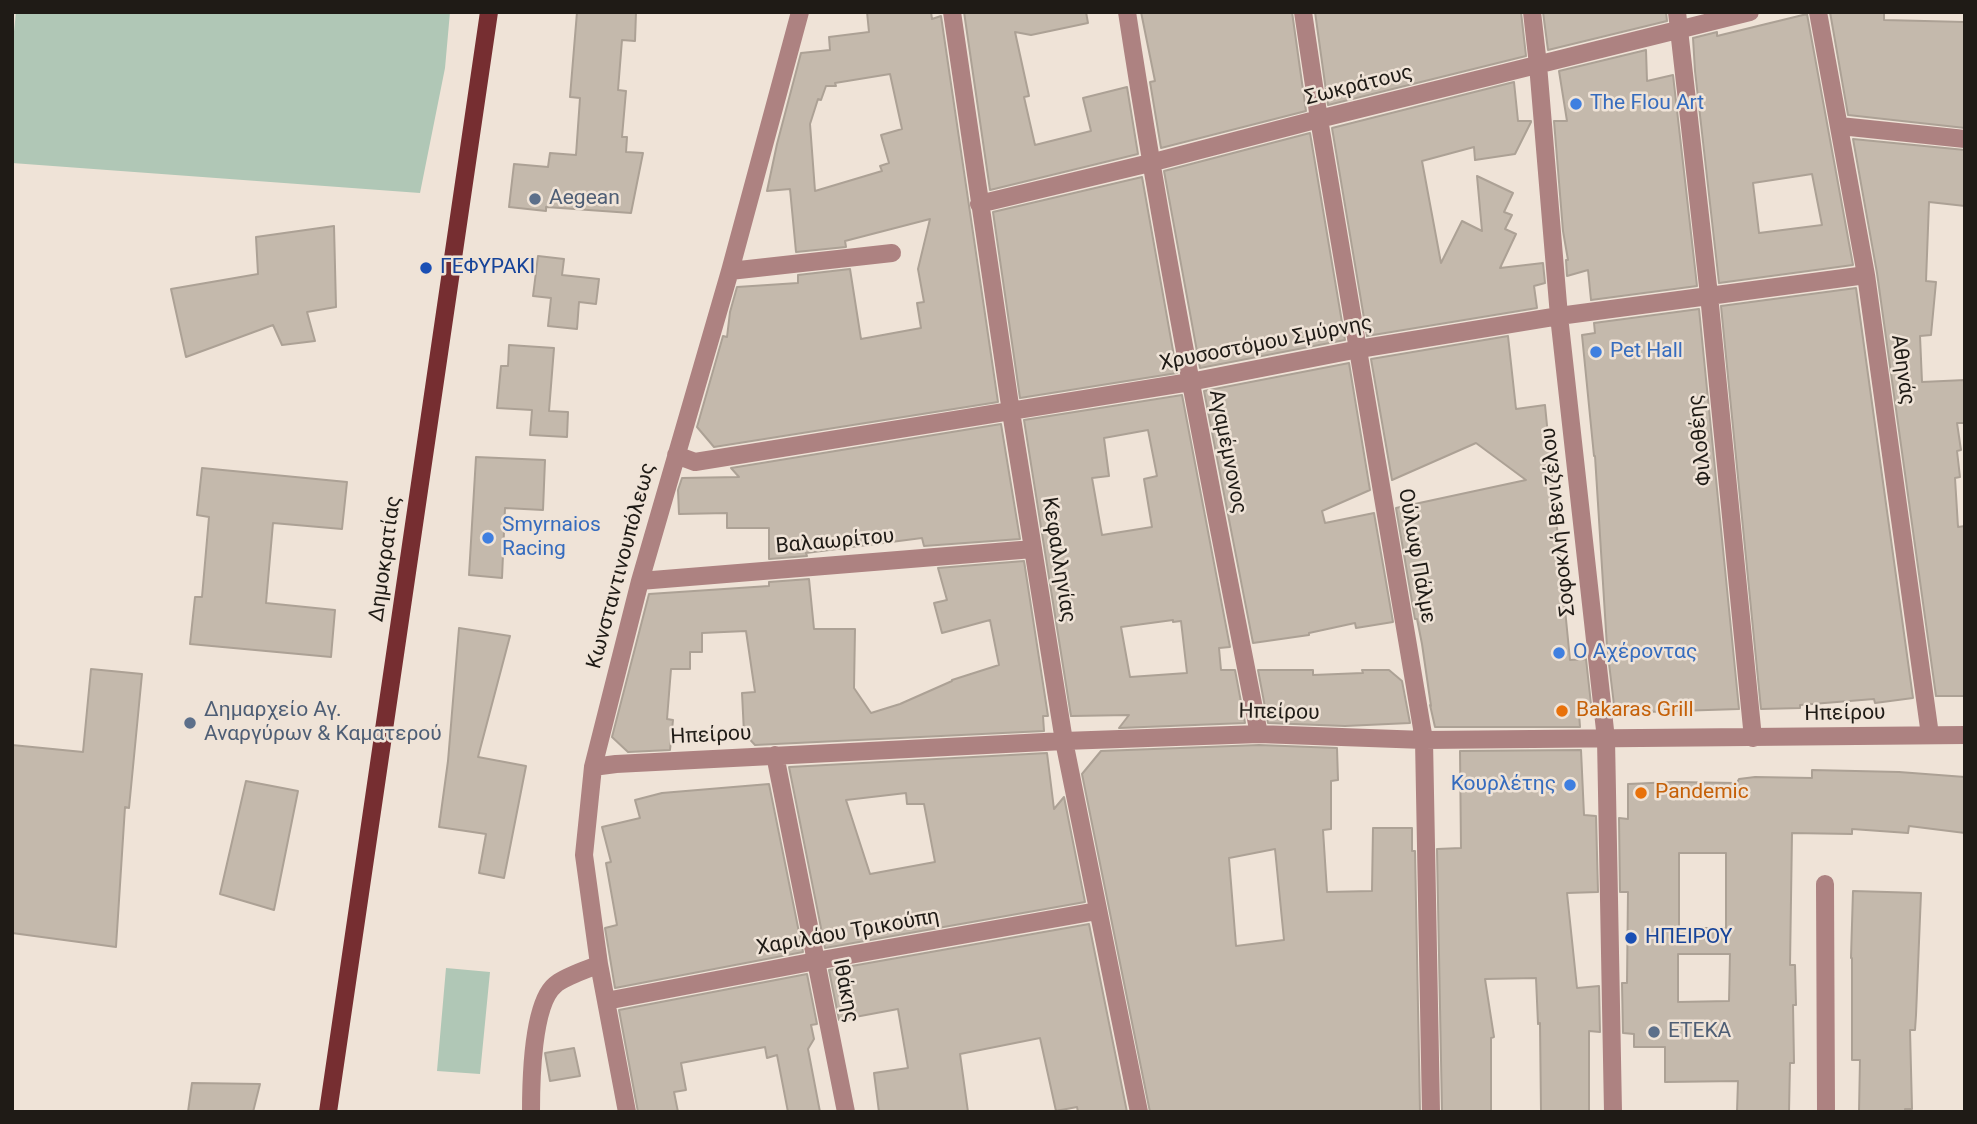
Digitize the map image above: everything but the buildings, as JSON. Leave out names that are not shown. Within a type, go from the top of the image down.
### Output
[{"type":"main road","name":"Δημοκρατίας","points":[[328,1112],[489,12]]},
{"type":"street","name":"Κωνσταντινουπόλεως","points":[[627,1112],[599,964],[584,855],[593,767],[640,581],[730,271],[800,12]]},
{"type":"street","name":"Κεφαλληνίας","points":[[952,12],[979,204],[1064,741],[1139,1112]]},
{"type":"street","name":"Αγαμέμνονος","points":[[1127,12],[1150,163],[1258,734]]},
{"type":"street","name":"Ούλωφ Πάλμε","points":[[1303,12],[1424,740],[1431,1112]]},
{"type":"street","name":"Σοφοκλή Βενιζέλου","points":[[1532,12],[1559,316],[1606,738],[1613,1112]]},
{"type":"street","name":"Φιλοθέης","points":[[1677,12],[1709,295],[1752,738]]},
{"type":"street","name":"Σωκράτους","points":[[979,204],[1750,12]]},
{"type":"street","name":"Αθηνάς","points":[[1818,12],[1866,275],[1930,735]]},
{"type":"street","points":[[1840,126],[1965,139]]},
{"type":"street","points":[[730,271],[892,253]]},
{"type":"street","name":"Χρυσοστόμου Σμύρνης","points":[[676,455],[695,462],[1190,382],[1359,349],[1559,316],[1866,275]]},
{"type":"street","name":"Βαλαωρίτου","points":[[640,581],[1033,549]]},
{"type":"street","name":"Ηπείρου","points":[[593,767],[775,755],[1258,734],[1424,740],[1965,735]]},
{"type":"street","name":"Ιθάκης","points":[[775,755],[846,1112]]},
{"type":"street","points":[[1825,884],[1826,1112]]},
{"type":"street","name":"Χαριλάου Τρικούπη","points":[[606,1001],[1097,911]]},
{"type":"street","points":[[531,1112],[538,1017],[547,995],[554,985],[599,964]]},
{"type":"green space","points":[[16,12],[450,12],[445,68],[420,193],[12,163],[12,51]]},
{"type":"green space","points":[[446,968],[490,972],[480,1074],[437,1071]]},
{"type":"place","name":"The Flou Art","points":[[1576,104]]},
{"type":"place","name":"Aegean","points":[[535,199]]},
{"type":"place","name":"ΓΕΦΥΡΑΚΙ","points":[[426,268]]},
{"type":"place","name":"Pet Hall","points":[[1596,352]]},
{"type":"place","name":"Smyrnaios Racing","points":[[488,538]]},
{"type":"place","name":"Ο Αχέροντας","points":[[1559,653]]},
{"type":"place","name":"Bakaras Grill","points":[[1562,711]]},
{"type":"place","name":"Δημαρχείο Αγ. Αναργύρων & Καματερού","points":[[190,723]]},
{"type":"place","name":"Κουρλέτης","points":[[1570,785]]},
{"type":"place","name":"Pandemic","points":[[1641,793]]},
{"type":"place","name":"ΗΠΕΙΡΟΥ","points":[[1631,938]]},
{"type":"place","name":"ΕΤΕΚΑ","points":[[1654,1032]]}]
